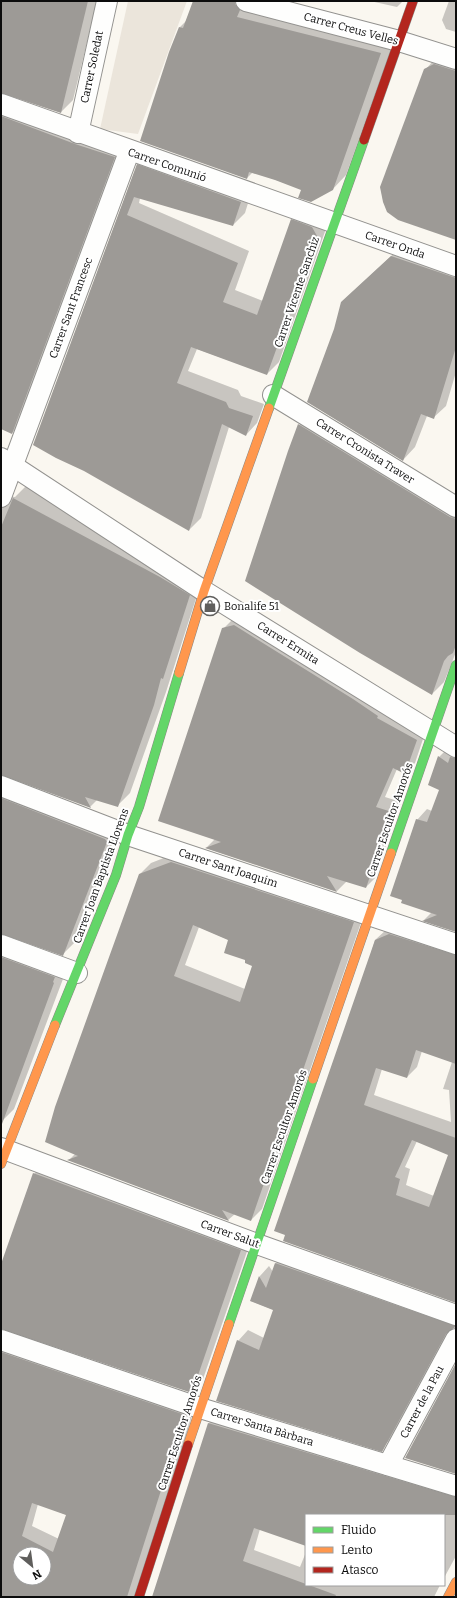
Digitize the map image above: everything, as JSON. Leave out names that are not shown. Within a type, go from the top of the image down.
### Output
[{"type":"street","name":"Carrer Soledat","points":[[78,133],[107,1]]},
{"type":"street","name":"Carrer Creus Velles","points":[[246,1],[399,41],[456,59]]},
{"type":"street","name":"Carrer Vicente Sanchiz","points":[[204,591],[413,1]]},
{"type":"street","name":"Carrer Comunió","points":[[1,104],[129,152],[334,224]]},
{"type":"street","name":"Carrer Sant Francesc","points":[[1,497],[7,461],[129,152]]},
{"type":"street","name":"Carrer Onda","points":[[334,224],[456,266]]},
{"type":"street","name":"Carrer Cronista Traver","points":[[273,395],[456,507]]},
{"type":"street","name":"Carrer Ermita","points":[[7,461],[204,591],[456,747]]},
{"type":"street","name":"Carrer Joan Baptista Llorens","points":[[3,1154],[116,875],[128,835],[139,807],[204,591]]},
{"type":"street","name":"Carrer Escultor Amorós","points":[[139,1597],[200,1408],[456,665]]},
{"type":"street","name":"Carrer Sant Joaquim","points":[[1,786],[128,835],[370,914],[456,944]]},
{"type":"street","points":[[1,945],[77,973]]},
{"type":"street","name":"Carrer Salut","points":[[3,1154],[456,1315]]},
{"type":"street","name":"Carrer de la Pau","points":[[388,1466],[456,1339]]},
{"type":"street","name":"Carrer Santa Bàrbara","points":[[1,1340],[200,1408],[456,1486]]},
{"type":"street","points":[[448,1597],[456,1582]]},
{"type":"shaded area","points":[[128,1],[187,1],[138,134],[100,129]]},
{"type":"building","points":[[1,1],[88,1],[61,113],[1,93]]},
{"type":"building","points":[[193,1],[235,1],[235,4],[240,10],[237,17],[381,53],[333,190],[311,202],[298,198],[301,190],[275,180],[249,172],[247,179],[140,141],[169,52],[179,27],[183,28]]},
{"type":"building","points":[[434,64],[456,71],[456,240],[398,220],[387,212],[380,187],[424,69]]},
{"type":"building","points":[[1,116],[75,144],[115,157],[12,434],[1,429]]},
{"type":"building","points":[[137,164],[241,202],[233,226],[134,197],[127,215],[238,263],[223,302],[257,315],[291,219],[312,227],[317,236],[267,375],[191,347],[177,383],[226,402],[229,408],[253,416],[246,436],[222,424],[189,531],[84,471],[33,445]]},
{"type":"building","points":[[391,256],[456,278],[456,347],[434,419],[421,414],[403,461],[307,402],[334,329],[341,302]]},
{"type":"building","points":[[298,424],[450,517],[456,519],[456,645],[453,653],[444,661],[432,695],[360,653],[245,581]]},
{"type":"building","points":[[13,498],[160,577],[190,595],[163,679],[161,678],[154,705],[118,807],[85,797],[91,808],[1,775],[1,527]]},
{"type":"building","points":[[234,625],[353,699],[378,716],[377,718],[417,740],[405,774],[393,768],[376,807],[392,812],[366,888],[327,876],[337,892],[205,848],[221,842],[158,821],[222,628]]},
{"type":"building","points":[[438,756],[448,763],[450,757],[456,758],[456,932],[422,921],[437,915],[401,903],[402,900],[390,896],[416,819],[427,822],[439,790],[428,785]]},
{"type":"building","points":[[1,798],[105,839],[107,842],[63,956],[1,934]]},
{"type":"building","points":[[171,862],[354,922],[251,1221],[222,1210],[229,1221],[67,1160],[78,1156],[45,1142],[55,1107],[139,874]],"holes":[[[193,925],[228,940],[224,953],[245,960],[245,963],[252,966],[240,1002],[174,976]]]},
{"type":"building","points":[[389,934],[456,955],[456,1064],[416,1050],[407,1078],[376,1068],[364,1105],[456,1138],[456,1303],[283,1241],[285,1235],[274,1231],[375,940]],"holes":[[[412,1140],[448,1155],[429,1207],[396,1195],[400,1179],[395,1177]]]},
{"type":"building","points":[[1,957],[55,977],[2,1124]]},
{"type":"building","points":[[33,1173],[241,1250],[192,1393],[1,1329],[1,1264]]},
{"type":"building","points":[[275,1263],[456,1326],[446,1334],[382,1452],[216,1401],[237,1340],[259,1350],[273,1310],[250,1301],[259,1276],[266,1288]]},
{"type":"building","points":[[1,1352],[185,1415],[127,1597],[1,1597]],"holes":[[[32,1503],[66,1515],[52,1551],[52,1586],[12,1586],[12,1546],[41,1546],[22,1536]]]},
{"type":"building","points":[[456,1363],[456,1474],[405,1458]]},
{"type":"building","points":[[208,1423],[456,1497],[456,1515],[305,1514],[305,1546],[254,1528],[243,1561],[305,1584],[305,1586],[311,1586],[336,1595],[335,1597],[152,1597]]},
{"type":"traffic: fast","points":[[269,408],[364,140]]},
{"type":"traffic: fast","points":[[391,853],[456,665]]},
{"type":"traffic: fast","points":[[55,1025],[116,875],[128,835],[139,807],[179,673]]},
{"type":"traffic: fast","points":[[229,1324],[313,1079]]},
{"type":"traffic: slow","points":[[179,673],[204,591],[269,408]]},
{"type":"traffic: slow","points":[[313,1079],[391,853]]},
{"type":"traffic: slow","points":[[1,1164],[55,1025]]},
{"type":"traffic: slow","points":[[188,1445],[229,1324]]},
{"type":"traffic: slow","points":[[448,1597],[456,1582]]},
{"type":"traffic: jam","points":[[364,140],[413,1]]},
{"type":"traffic: jam","points":[[139,1597],[188,1445]]},
{"type":"place","name":"Bonalife 51","points":[[210,606]]}]
